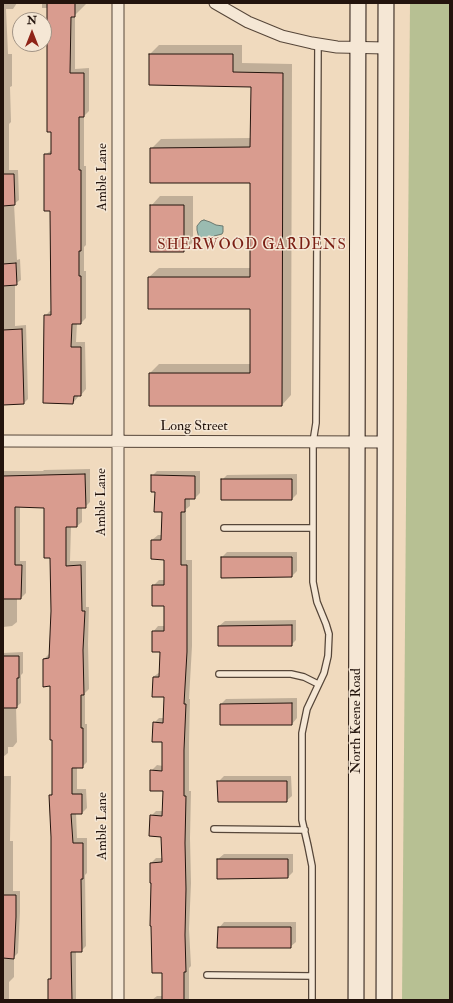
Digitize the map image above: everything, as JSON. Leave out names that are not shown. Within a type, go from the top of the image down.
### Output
[{"type":"main road","name":"North Keene Road","points":[[356,1000],[358,3]]},
{"type":"main road","name":"North Keene Road","points":[[384,1000],[386,3]]},
{"type":"street","name":"Amble Lane","points":[[118,3],[118,1000]]},
{"type":"street","points":[[215,3],[248,22],[282,36],[337,47],[386,48]]},
{"type":"street","name":"Long Street","points":[[3,441],[385,442]]},
{"type":"lane","points":[[312,1000],[312,866],[302,820],[302,733],[307,709],[324,673],[328,656],[329,634],[317,602],[313,582],[313,442],[316,415],[318,44]]},
{"type":"lane","points":[[224,528],[313,528]]},
{"type":"lane","points":[[219,674],[291,674],[304,677],[318,684]]},
{"type":"lane","points":[[214,829],[305,830]]},
{"type":"lane","points":[[207,976],[312,976]]},
{"type":"green space","points":[[410,3],[450,3],[450,1000],[402,1000]]},
{"type":"water","points":[[204,220],[223,226],[222,234],[214,236],[210,240],[199,238],[197,226]]},
{"type":"building","points":[[47,3],[75,3],[75,17],[71,17],[70,73],[84,73],[84,117],[79,117],[79,170],[81,170],[81,251],[79,251],[79,276],[81,276],[81,324],[72,324],[71,347],[81,347],[81,396],[74,396],[73,404],[43,403],[44,315],[51,315],[50,211],[44,211],[44,154],[51,154],[51,132],[47,132],[47,52],[52,52],[52,12],[47,12]]},
{"type":"building","points":[[149,54],[233,54],[233,72],[283,73],[282,406],[149,406],[149,373],[250,373],[250,309],[148,309],[148,277],[250,277],[250,183],[150,183],[150,148],[250,147],[251,87],[149,85]]},
{"type":"building","points":[[3,174],[14,174],[15,205],[3,206]]},
{"type":"building","points":[[150,205],[184,205],[184,252],[150,252]]},
{"type":"building","points":[[16,263],[17,285],[3,286],[3,264]]},
{"type":"building","points":[[22,329],[24,404],[3,405],[3,330]]},
{"type":"building","points":[[85,474],[86,508],[77,508],[77,527],[66,527],[66,566],[81,565],[82,611],[85,611],[83,650],[84,695],[81,695],[83,768],[72,768],[72,794],[82,794],[82,814],[71,814],[73,843],[83,843],[83,879],[81,879],[82,952],[71,952],[72,1000],[48,1000],[48,979],[51,979],[51,837],[49,795],[52,795],[52,740],[50,740],[50,686],[43,687],[43,659],[49,658],[51,611],[50,558],[44,558],[44,508],[15,507],[15,565],[22,565],[21,599],[3,599],[3,476]]},
{"type":"building","points":[[151,475],[195,476],[195,499],[185,499],[185,512],[181,512],[181,565],[187,565],[187,652],[184,704],[186,704],[184,796],[186,796],[186,972],[184,972],[184,1000],[162,1000],[162,973],[152,973],[150,863],[162,862],[161,837],[149,836],[150,815],[162,816],[163,791],[150,791],[150,770],[162,771],[162,742],[152,742],[153,722],[163,723],[164,697],[152,697],[153,677],[159,677],[160,652],[152,652],[152,631],[164,631],[164,606],[152,606],[152,585],[164,585],[164,560],[151,559],[151,540],[161,540],[162,512],[154,512],[155,492],[151,492]]},
{"type":"building","points":[[221,479],[292,479],[292,500],[221,500]]},
{"type":"building","points":[[221,557],[292,557],[292,577],[221,578]]},
{"type":"building","points":[[292,625],[292,646],[218,646],[218,626]]},
{"type":"building","points":[[3,656],[19,656],[17,708],[3,708]]},
{"type":"building","points":[[292,703],[292,725],[220,725],[220,704]]},
{"type":"building","points":[[217,781],[287,781],[287,802],[218,802]]},
{"type":"building","points":[[217,859],[288,859],[288,878],[217,879]]},
{"type":"building","points":[[3,895],[16,895],[14,959],[3,958]]},
{"type":"building","points":[[218,927],[291,927],[291,948],[217,948]]},
{"type":"district","name":"SHERWOOD GARDENS","points":[[252,246]]}]
